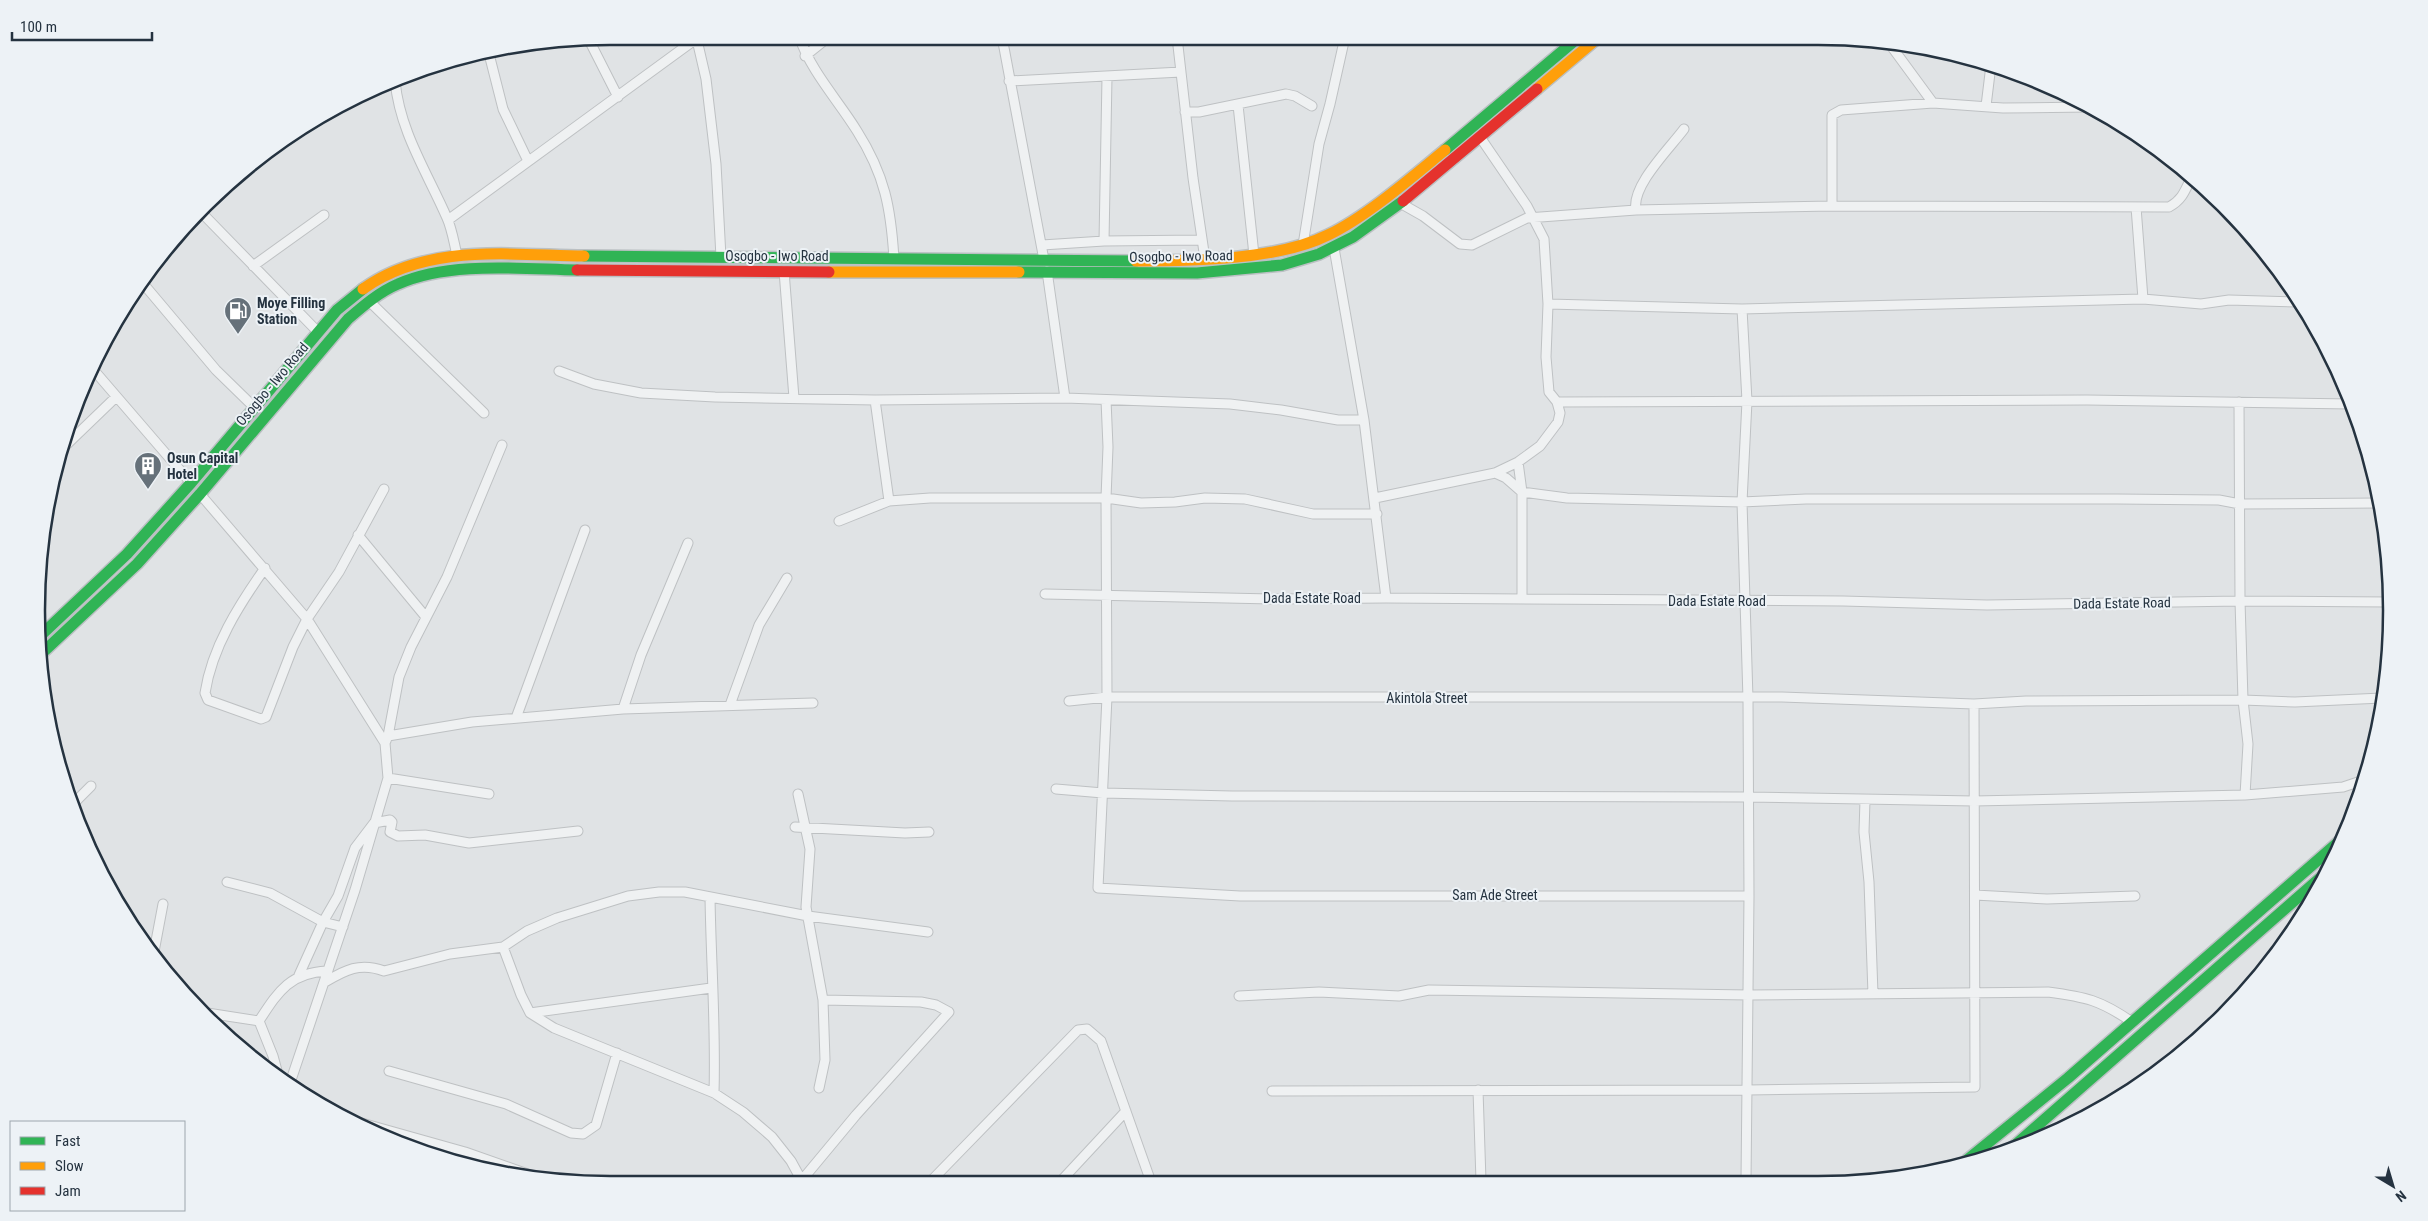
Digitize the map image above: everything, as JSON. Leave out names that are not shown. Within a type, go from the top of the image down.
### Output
[{"type":"main road","name":"Osogbo - Iwo Road","points":[[46,649],[137,564],[200,494],[348,318],[369,301],[397,284],[414,278],[458,270],[488,268],[655,272],[1046,266],[1205,259],[1254,254],[1303,245],[1347,225],[1386,198],[1569,45]]},
{"type":"main road","name":"Osogbo - Iwo Road","points":[[46,631],[127,554],[191,483],[337,310],[355,294],[394,269],[417,262],[457,256],[894,259],[1197,273],[1246,270],[1282,265],[1334,248],[1400,203],[1589,45]]},
{"type":"main road","points":[[1975,1154],[2132,1022],[2330,849]]},
{"type":"main road","points":[[2027,1136],[2311,886]]},
{"type":"street","points":[[448,220],[689,45]]},
{"type":"street","points":[[699,45],[706,79],[716,164],[721,257]]},
{"type":"street","points":[[802,45],[805,56],[858,132],[878,170],[888,198],[894,259]]},
{"type":"street","points":[[805,56],[819,45]]},
{"type":"street","points":[[1004,45],[1009,82],[1046,266],[1065,398]]},
{"type":"street","points":[[1179,45],[1201,240],[1205,259]]},
{"type":"street","points":[[1303,245],[1319,144],[1343,45]]},
{"type":"street","points":[[592,46],[618,97]]},
{"type":"street","points":[[1894,50],[1933,103]]},
{"type":"street","points":[[490,58],[503,109],[528,161]]},
{"type":"street","points":[[1009,82],[1181,72]]},
{"type":"street","points":[[1986,106],[1990,72]]},
{"type":"street","points":[[1104,240],[1108,77]]},
{"type":"street","points":[[395,87],[396,98],[418,161],[448,220],[457,256]]},
{"type":"street","points":[[1186,112],[1199,112],[1238,105],[1286,94],[1295,96],[1312,106]]},
{"type":"street","points":[[1832,206],[1832,115],[1841,110],[1933,103],[2032,109],[2076,107]]},
{"type":"street","points":[[1238,105],[1254,254]]},
{"type":"street","points":[[1636,210],[1634,201],[1646,178],[1684,130]]},
{"type":"street","points":[[1375,498],[1495,473],[1518,462],[1540,446],[1553,432],[1558,422],[1560,412],[1557,402],[1550,392],[1546,358],[1548,304],[1544,239],[1534,217],[1480,137]]},
{"type":"street","points":[[1400,203],[1466,246],[1472,245],[1527,218],[1534,217],[1636,210],[1832,206],[2169,207],[2178,202],[2184,195],[2189,184]]},
{"type":"street","points":[[2136,207],[2143,299]]},
{"type":"street","points":[[253,266],[324,216]]},
{"type":"street","points":[[205,217],[318,332]]},
{"type":"street","points":[[1042,245],[1104,240],[1201,240]]},
{"type":"street","points":[[1334,248],[1364,420],[1386,598]]},
{"type":"street","points":[[784,271],[794,398]]},
{"type":"street","points":[[146,287],[216,370],[254,408]]},
{"type":"street","points":[[1548,304],[1742,310],[2143,299],[2201,304],[2229,300],[2291,302]]},
{"type":"street","points":[[369,301],[484,414]]},
{"type":"street","points":[[1742,310],[1747,401],[1742,502],[1748,699],[1749,995],[1746,1176]]},
{"type":"street","points":[[559,371],[594,384],[641,393],[715,398],[875,400],[1065,398],[1230,404],[1281,410],[1338,420],[1364,420]]},
{"type":"street","points":[[97,374],[191,483]]},
{"type":"street","points":[[72,440],[116,397]]},
{"type":"street","points":[[875,400],[889,501]]},
{"type":"street","points":[[1103,793],[1107,594],[1106,498],[1108,447],[1106,400]]},
{"type":"street","points":[[1557,402],[2239,402],[2344,404]]},
{"type":"street","points":[[2239,402],[2240,601],[2243,700],[2248,744],[2245,795]]},
{"type":"street","points":[[292,1078],[343,926],[388,778],[386,740],[399,678],[425,616],[447,578],[502,445]]},
{"type":"street","points":[[1518,462],[1522,492],[1522,599]]},
{"type":"street","points":[[1495,473],[1506,478],[1522,492],[1567,498],[1742,502],[1806,499],[2118,499],[2219,500],[2240,504],[2372,503]]},
{"type":"street","points":[[265,568],[230,622],[218,648],[206,684],[205,693],[208,700],[264,719],[306,619],[339,572],[384,489]]},
{"type":"street","points":[[200,494],[265,568],[306,619],[386,740]]},
{"type":"street","points":[[839,521],[889,501],[930,498],[1106,498],[1141,503],[1175,502],[1205,498],[1245,499],[1314,514],[1377,514]]},
{"type":"street","points":[[516,718],[585,530]]},
{"type":"street","points":[[358,535],[425,616]]},
{"type":"street","points":[[623,709],[642,655],[688,543]]},
{"type":"street","points":[[730,705],[759,625],[787,578]]},
{"type":"street","name":"Dada Estate Road","points":[[1045,594],[1276,599],[1843,601],[1988,605],[2240,601],[2383,602]]},
{"type":"street","name":"Akintola Street","points":[[1069,700],[1106,697],[1782,698],[1974,704],[2243,700],[2295,702],[2376,698]]},
{"type":"street","points":[[386,740],[472,722],[516,718],[623,709],[813,703]]},
{"type":"street","points":[[1272,1091],[1748,1090],[1975,1087],[1974,704]]},
{"type":"street","points":[[388,778],[489,794]]},
{"type":"street","points":[[1056,789],[1103,793],[1232,796],[1747,797],[1974,801],[2245,795],[2343,787],[2356,783]]},
{"type":"street","points":[[78,799],[91,786]]},
{"type":"street","name":"Sam Ade Street","points":[[1103,793],[1098,888],[1240,896],[1749,896]]},
{"type":"street","points":[[798,794],[810,849],[806,907],[823,1000],[825,1060],[820,1088]]},
{"type":"street","points":[[1865,800],[1864,832],[1870,882],[1873,994]]},
{"type":"street","points":[[259,1021],[277,993],[300,975],[323,922],[338,896],[355,848],[374,823],[390,820],[390,832],[398,836],[425,835],[469,843],[578,831]]},
{"type":"street","points":[[794,827],[905,833],[929,832]]},
{"type":"street","points":[[227,882],[270,894],[323,922],[343,926]]},
{"type":"street","points":[[332,959],[347,968],[376,968],[384,971],[450,954],[503,947],[528,930],[557,918],[628,896],[685,892],[808,916],[928,932]]},
{"type":"street","points":[[1975,895],[2048,899],[2135,896]]},
{"type":"street","points":[[710,897],[711,988],[715,1041],[714,1093]]},
{"type":"street","points":[[155,946],[163,904]]},
{"type":"street","points":[[503,947],[521,995],[530,1013],[554,1028],[714,1093],[743,1112],[772,1137],[799,1176]]},
{"type":"street","points":[[325,982],[347,968]]},
{"type":"street","points":[[300,975],[327,971]]},
{"type":"street","points":[[530,1013],[711,988]]},
{"type":"street","points":[[1239,996],[1319,992],[1399,996],[1429,990],[1749,995],[2048,992],[2087,997],[2110,1007],[2132,1022]]},
{"type":"street","points":[[806,1176],[856,1115],[948,1012],[936,1005],[921,1002],[823,1000]]},
{"type":"street","points":[[215,1014],[259,1021]]},
{"type":"street","points":[[259,1021],[276,1066]]},
{"type":"street","points":[[935,1176],[1078,1030],[1091,1030],[1101,1041],[1149,1176]]},
{"type":"street","points":[[389,1071],[506,1104],[571,1132],[583,1134],[596,1124],[617,1053]]},
{"type":"street","points":[[1478,1090],[1482,1176]]},
{"type":"street","points":[[1066,1176],[1126,1111]]},
{"type":"street","points":[[388,1130],[465,1152],[501,1165]]},
{"type":"traffic: fast","points":[[1445,150],[1570,45]]},
{"type":"traffic: fast","points":[[1019,272],[1197,273],[1282,265],[1319,254],[1353,237],[1403,201]]},
{"type":"traffic: fast","points":[[584,256],[1136,261]]},
{"type":"traffic: fast","points":[[46,649],[137,564],[200,494],[348,319],[384,291],[418,277],[463,269],[577,270]]},
{"type":"traffic: fast","points":[[46,631],[127,554],[191,483],[337,310],[363,289]]},
{"type":"traffic: fast","points":[[1975,1154],[2068,1078],[2330,849]]},
{"type":"traffic: fast","points":[[2025,1136],[2311,886]]},
{"type":"traffic: slow","points":[[1537,89],[1589,45]]},
{"type":"traffic: slow","points":[[1136,261],[1234,257],[1285,250],[1308,243],[1328,235],[1358,218],[1445,150]]},
{"type":"traffic: slow","points":[[363,289],[388,274],[414,264],[442,258],[498,254],[584,256]]},
{"type":"traffic: slow","points":[[829,272],[1019,272]]},
{"type":"traffic: jam","points":[[1403,201],[1537,89]]},
{"type":"traffic: jam","points":[[577,270],[829,272]]},
{"type":"place","name":"Moye Filling Station","points":[[238,335]]},
{"type":"place","name":"Osun Capital Hotel","points":[[148,490]]}]
